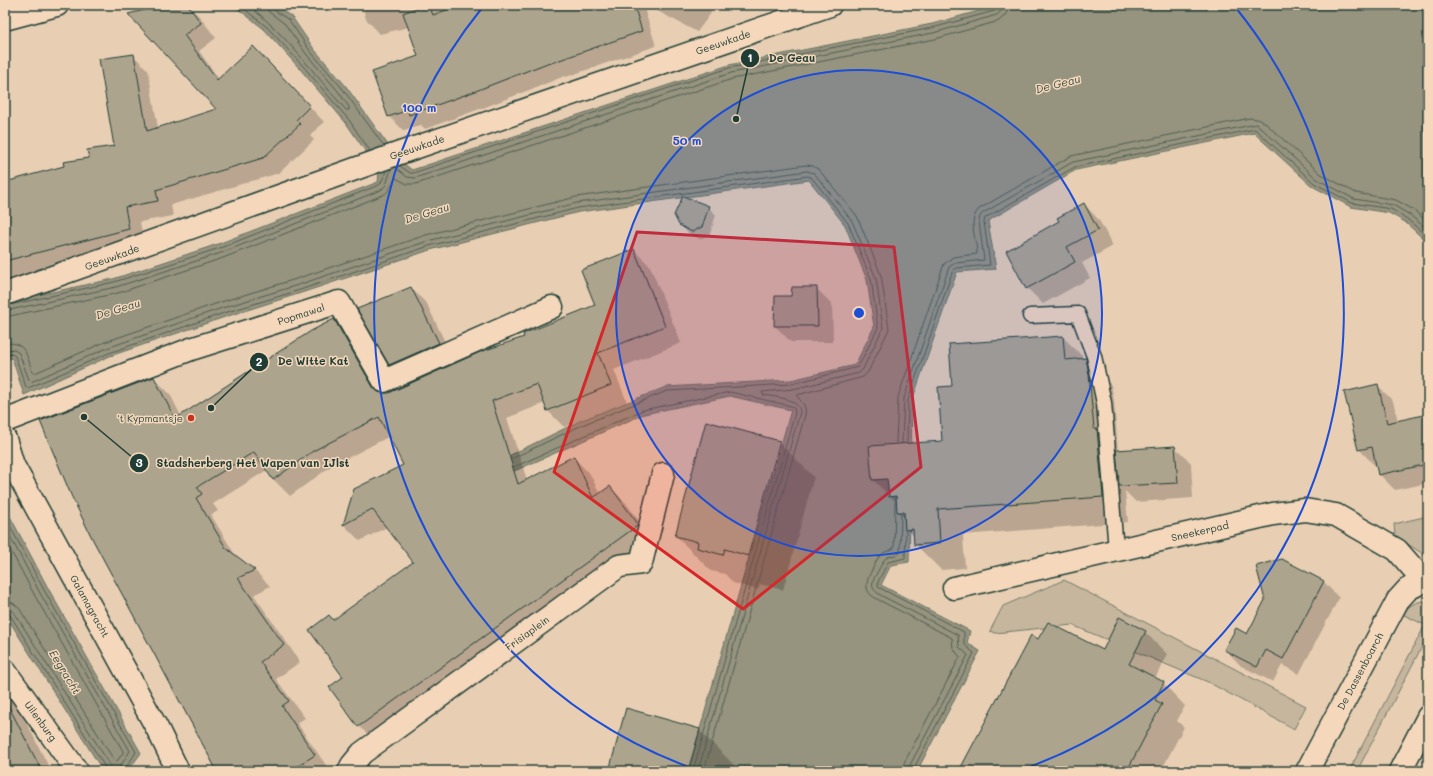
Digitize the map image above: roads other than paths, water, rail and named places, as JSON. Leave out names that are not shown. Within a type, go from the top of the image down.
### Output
[{"type":"street","points":[[5,19],[57,5]]},
{"type":"street","name":"Geeuwkade","points":[[5,294],[374,162],[830,5]]},
{"type":"street","name":"Popmawal","points":[[5,421],[190,349],[339,302],[384,381],[552,307]]},
{"type":"street","name":"Galamagracht","points":[[5,439],[13,465],[158,730],[178,771]]},
{"type":"street","name":"Frisiaplein","points":[[349,771],[362,753],[619,566],[641,563],[663,474]]},
{"type":"street","name":"Sneekerpad","points":[[954,588],[1273,514],[1305,510],[1336,515],[1397,550],[1426,581]]},
{"type":"street","name":"De Dassenboarch","points":[[1307,771],[1398,600],[1415,584],[1426,581]]},
{"type":"street","name":"Uilenburg","points":[[5,671],[77,771]]},
{"type":"street","points":[[1400,771],[1428,717]]},
{"type":"lane","points":[[1030,316],[1078,314],[1094,356],[1104,403],[1116,550]]},
{"type":"water","points":[[233,5],[274,5],[292,17],[314,49],[345,85],[388,145],[403,163],[412,170],[729,65],[932,24],[1000,5],[1428,5],[1428,243],[1405,222],[1389,213],[1351,207],[1312,186],[1254,133],[1076,170],[988,221],[996,269],[957,272],[912,401],[909,562],[891,565],[881,585],[970,631],[967,643],[980,651],[917,771],[688,771],[791,410],[730,396],[644,414],[496,479],[492,464],[580,421],[666,387],[791,380],[855,365],[874,327],[867,280],[845,225],[809,180],[579,212],[430,250],[225,317],[110,356],[24,395],[12,358],[5,360],[5,302],[113,279],[218,244],[378,182],[379,172],[382,171],[366,152],[346,123],[264,29]]},
{"type":"water","name":"Eegracht","points":[[5,507],[48,588],[141,753],[128,771],[103,771],[5,614]]},
{"type":"place","name":"De Geau","points":[[736,119]]},
{"type":"place","name":"De Witte Kat","points":[[211,408]]},
{"type":"place","name":"Stadsherberg Het Wapen van IJlst","points":[[84,417]]},
{"type":"place","name":"'t Kypmantsje","points":[[191,418]]}]
